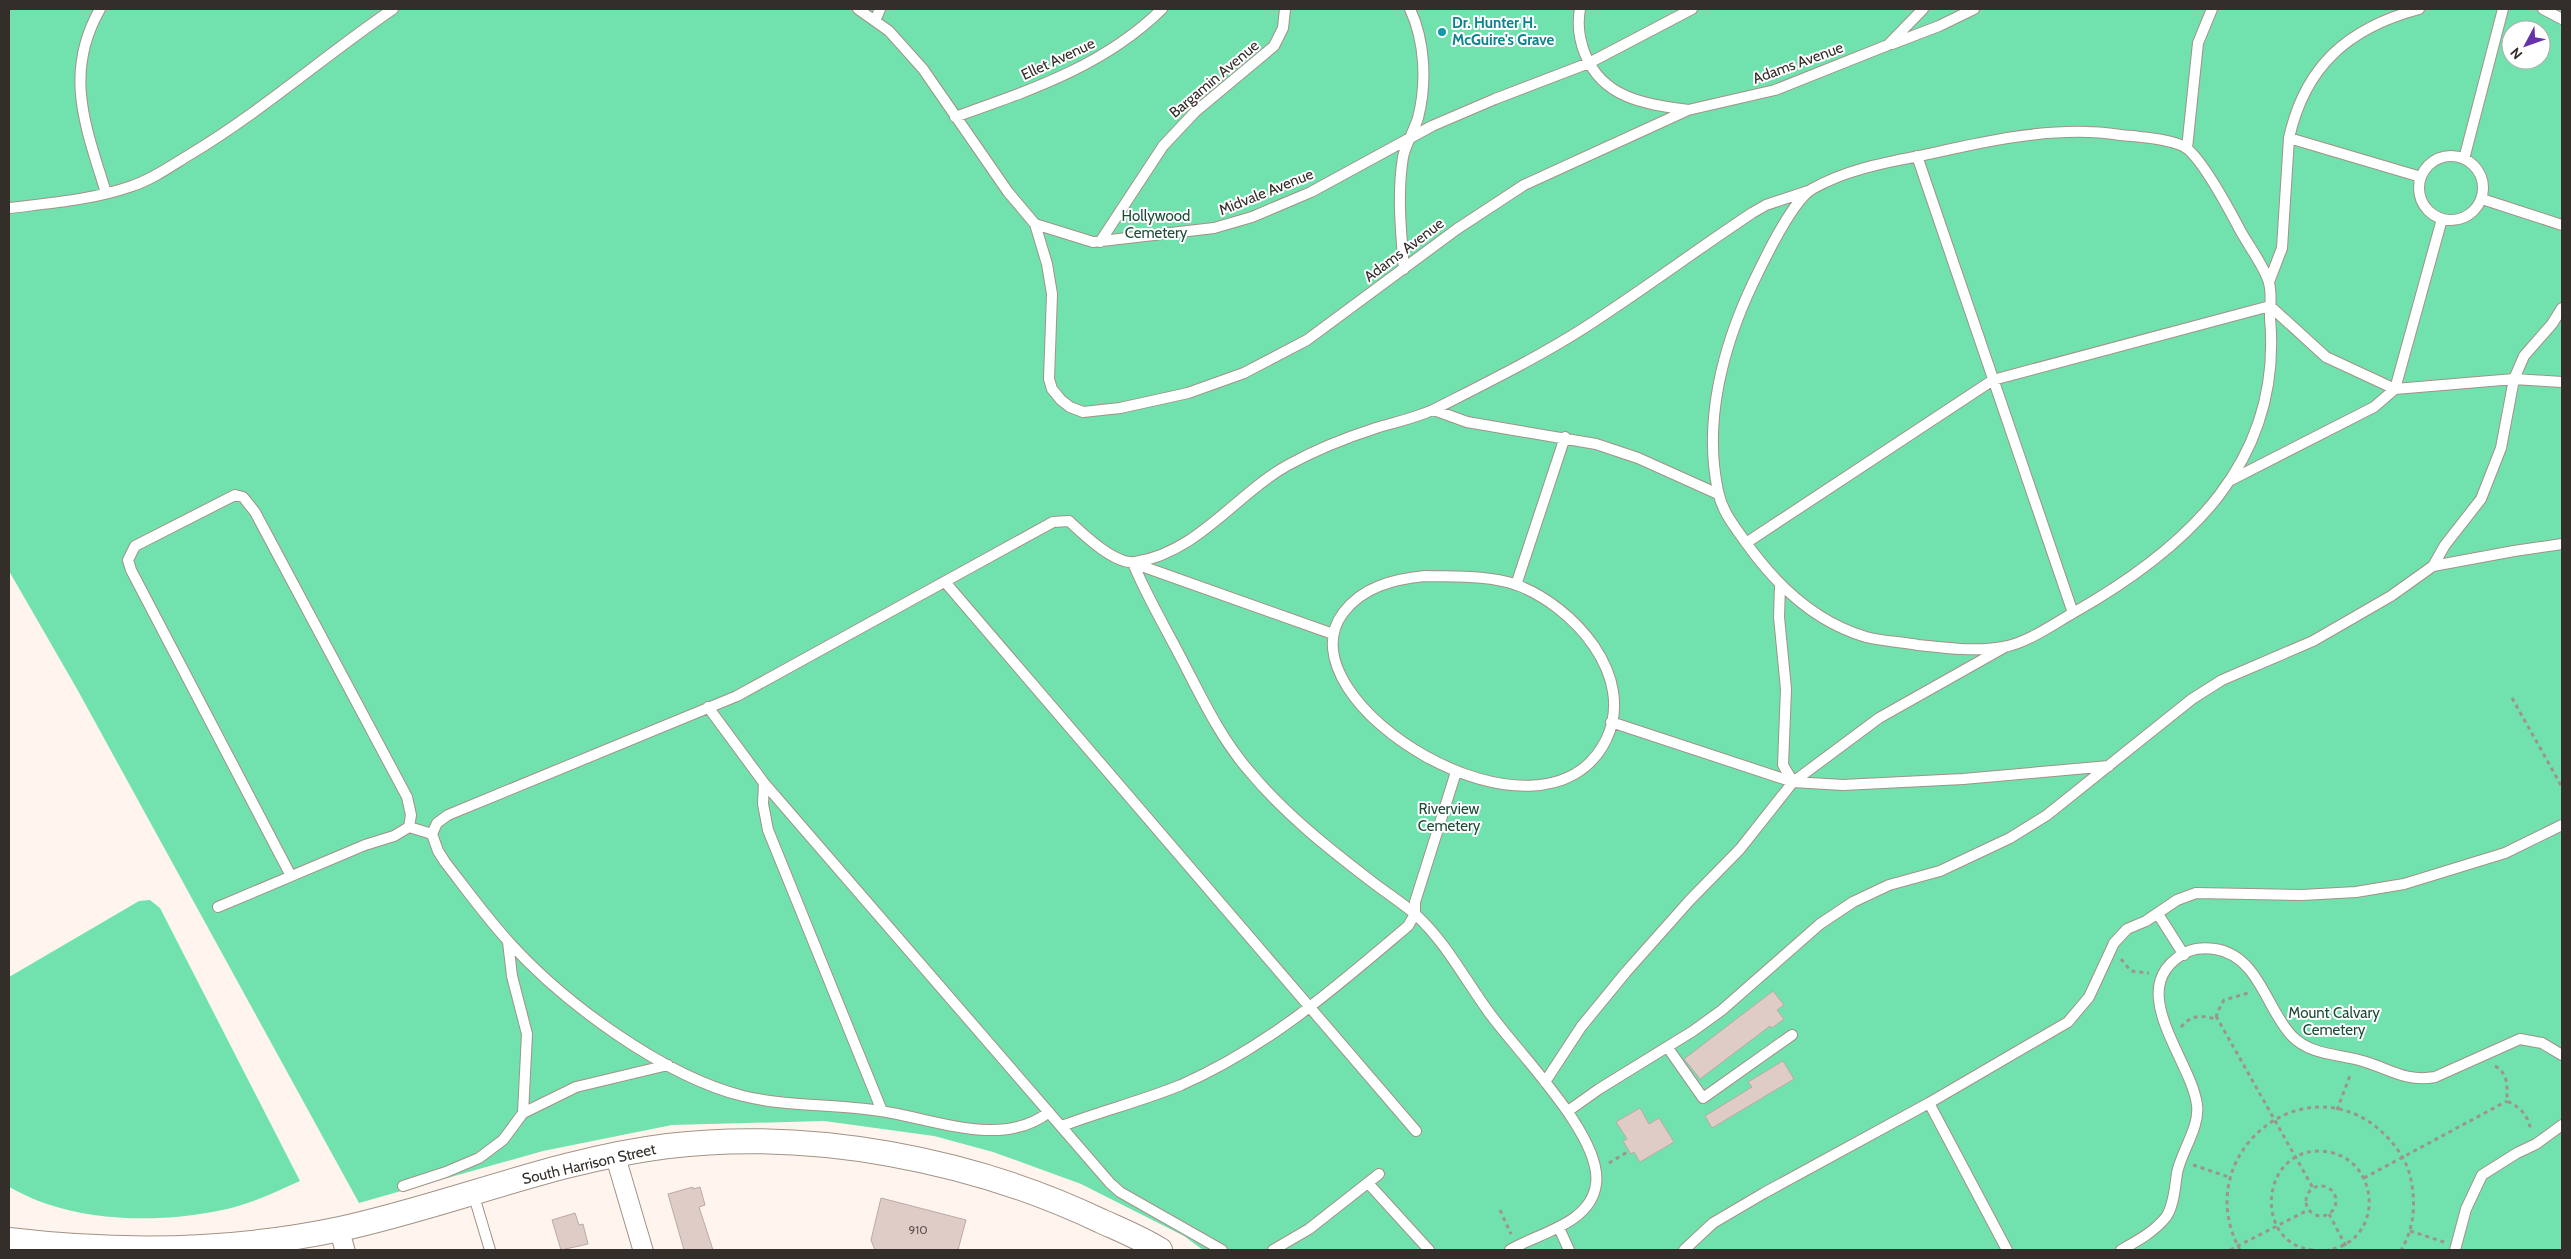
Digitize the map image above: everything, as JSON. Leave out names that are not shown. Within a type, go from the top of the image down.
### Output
[{"type":"street","name":"South Harrison Street","points":[[9,1240],[101,1248],[168,1249],[278,1238],[342,1240],[473,1193],[553,1169],[615,1155],[668,1146],[723,1142],[797,1144],[891,1154],[981,1175],[1069,1206],[1160,1250]]},
{"type":"street","points":[[615,1155],[643,1250]]},
{"type":"lane","points":[[100,9],[89,29],[83,51],[79,90],[82,113],[106,193]]},
{"type":"lane","points":[[9,208],[82,200],[132,186],[152,177],[232,129],[340,45],[393,9]]},
{"type":"lane","points":[[858,9],[894,36],[923,69],[1008,192],[1035,224]]},
{"type":"lane","points":[[875,21],[880,9]]},
{"type":"lane","name":"Ellet Avenue","points":[[955,117],[1030,90],[1083,67],[1127,40],[1162,9]]},
{"type":"lane","name":"Bargamin Avenue","points":[[1100,242],[1163,146],[1195,112],[1272,50],[1281,34],[1285,9]]},
{"type":"lane","points":[[1404,268],[1400,194],[1403,156],[1418,115],[1423,56],[1419,32],[1410,9]]},
{"type":"lane","points":[[1580,9],[1578,19],[1580,40],[1589,63],[1604,83],[1617,93],[1648,104],[1688,110]]},
{"type":"lane","name":"Midvale Avenue","points":[[1035,224],[1086,241],[1100,242],[1214,228],[1246,219],[1311,192],[1408,139],[1495,99],[1589,63],[1692,9]]},
{"type":"lane","name":"Adams Avenue","points":[[1035,224],[1047,264],[1052,294],[1050,383],[1060,400],[1070,407],[1083,412],[1120,408],[1188,393],[1244,373],[1307,340],[1404,268],[1524,185],[1688,110],[1776,90],[1888,45],[1924,9]]},
{"type":"lane","points":[[1888,45],[1939,26],[1974,9]]},
{"type":"lane","points":[[2188,148],[2195,60],[2201,34],[2212,9]]},
{"type":"lane","points":[[1545,1082],[1581,1027],[1626,972],[1690,900],[1740,849],[1794,782],[1879,718],[2005,647],[2073,613],[2115,588],[2151,563],[2212,506],[2231,480],[2254,437],[2267,391],[2273,351],[2269,282],[2282,248],[2289,138],[2295,114],[2307,87],[2320,66],[2337,48],[2376,24],[2419,9]]},
{"type":"lane","points":[[2464,159],[2503,9]]},
{"type":"lane","points":[[2543,9],[2562,19]]},
{"type":"lane","points":[[1133,563],[1166,552],[1201,532],[1254,488],[1315,450],[1434,410],[1583,329],[1766,205],[1808,191],[1868,167],[2007,138],[2088,132],[2162,140],[2188,148],[2213,183],[2269,282]]},
{"type":"lane","points":[[2289,138],[2421,177]]},
{"type":"lane","points":[[1917,156],[2073,613]]},
{"type":"lane","points":[[2444,157],[2464,159],[2479,171],[2482,180],[2482,199],[2470,215],[2452,221],[2442,219],[2425,207],[2420,198],[2421,177],[2426,168],[2444,157]]},
{"type":"lane","points":[[1808,191],[1784,224],[1766,256],[1739,314],[1727,347],[1714,427],[1714,463],[1718,494],[1724,510],[1746,543],[1780,586],[1817,616],[1866,637],[1951,649],[2005,647]]},
{"type":"lane","points":[[2482,199],[2562,225]]},
{"type":"lane","points":[[2231,480],[2374,407],[2395,389],[2442,219]]},
{"type":"lane","points":[[1746,543],[1993,380],[2270,306]]},
{"type":"lane","points":[[2270,306],[2326,357],[2395,389],[2514,379],[2562,382]]},
{"type":"lane","points":[[1568,1111],[1599,1089],[1668,1048],[1722,1010],[1820,924],[1853,902],[1889,885],[1940,872],[2010,838],[2048,816],[2192,699],[2222,680],[2313,641],[2391,596],[2433,566],[2445,545],[2481,499],[2501,448],[2514,379],[2524,356],[2552,324],[2562,308]]},
{"type":"lane","points":[[1434,410],[1467,422],[1565,437],[1596,444],[1638,458],[1718,494]]},
{"type":"lane","points":[[1516,585],[1565,437]]},
{"type":"lane","points":[[291,876],[135,579],[128,560],[135,546],[228,497],[235,495],[243,497],[255,512],[407,797],[411,815],[409,827]]},
{"type":"lane","points":[[1049,1112],[1031,1125],[995,1130],[974,1129],[882,1111],[781,1104],[741,1096],[697,1080],[668,1065],[588,1013],[553,985],[508,942],[445,862],[438,851],[432,834],[437,824],[448,815],[737,696],[1053,522],[1069,521],[1106,553],[1333,634]]},
{"type":"lane","points":[[2433,566],[2562,544]]},
{"type":"lane","points":[[1133,563],[1215,724],[1250,772],[1272,796],[1331,850],[1415,914],[1451,956],[1488,1012],[1568,1111],[1598,1170],[1596,1187],[1586,1208],[1558,1228],[1513,1248]]},
{"type":"lane","points":[[1425,576],[1494,579],[1516,585],[1533,592],[1552,605],[1574,623],[1590,640],[1611,680],[1613,693],[1612,722],[1607,738],[1593,758],[1574,773],[1551,783],[1525,786],[1509,785],[1456,772],[1423,754],[1364,708],[1348,688],[1336,666],[1333,634],[1335,624],[1353,601],[1369,590],[1391,582],[1425,576]]},
{"type":"lane","points":[[945,582],[1416,1131]]},
{"type":"lane","points":[[1780,586],[1779,617],[1786,689],[1782,729],[1783,765],[1794,782]]},
{"type":"lane","points":[[708,707],[764,783],[1102,1174],[1120,1192],[1222,1250]]},
{"type":"lane","points":[[1612,722],[1794,782],[1843,785],[1963,779],[2109,766]]},
{"type":"lane","points":[[1062,1126],[1187,1082],[1258,1045],[1311,1008],[1408,926],[1415,914],[1415,902],[1456,772]]},
{"type":"lane","points":[[764,783],[763,804],[768,830],[882,1111]]},
{"type":"lane","points":[[1684,1250],[1713,1223],[1929,1103],[2068,1022],[2089,997],[2114,943],[2127,929],[2158,914],[2177,900],[2196,893],[2302,895],[2356,892],[2404,884],[2505,852],[2562,825]]},
{"type":"lane","points":[[218,907],[365,845],[394,836],[409,827],[432,834]]},
{"type":"lane","points":[[2158,914],[2184,955]]},
{"type":"lane","points":[[508,942],[512,976],[528,1034],[523,1114]]},
{"type":"lane","points":[[2121,1250],[2150,1233],[2168,1215],[2180,1160],[2189,1140],[2198,1107],[2194,1089],[2172,1043],[2157,998],[2160,983],[2167,970],[2176,959],[2191,951],[2208,948],[2227,951],[2242,962],[2258,979],[2269,1002],[2293,1037],[2306,1046],[2356,1059],[2386,1071],[2422,1079],[2450,1072],[2520,1040],[2542,1043],[2562,1055]]},
{"type":"lane","points":[[1668,1048],[1703,1098],[1792,1035]]},
{"type":"lane","points":[[403,1186],[467,1164],[489,1152],[503,1140],[523,1114],[585,1084],[668,1065]]},
{"type":"lane","points":[[1929,1103],[2007,1250]]},
{"type":"lane","points":[[2456,1248],[2466,1209],[2482,1175],[2517,1153],[2531,1147],[2562,1124]]},
{"type":"lane","points":[[1273,1250],[1308,1229],[1379,1174]]},
{"type":"lane","points":[[1368,1182],[1429,1250]]},
{"type":"lane","points":[[473,1193],[490,1250]]},
{"type":"lane","points":[[1558,1228],[1569,1250]]},
{"type":"path","points":[[2512,698],[2562,787]]},
{"type":"path","points":[[2114,943],[2126,966],[2131,971],[2145,973],[2167,970]]},
{"type":"path","points":[[2172,1043],[2178,1030],[2190,1018],[2204,1016],[2216,1019],[2220,1006],[2230,997],[2247,992],[2269,1002]]},
{"type":"path","points":[[2216,1016],[2276,1119],[2313,1188]]},
{"type":"path","points":[[2480,1057],[2504,1074],[2508,1085],[2507,1101]]},
{"type":"path","points":[[2337,1110],[2356,1059]]},
{"type":"path","points":[[2507,1101],[2521,1109],[2528,1117],[2531,1130],[2531,1147]]},
{"type":"path","points":[[2364,1178],[2507,1101]]},
{"type":"path","points":[[2240,1250],[2227,1218],[2226,1197],[2229,1177],[2245,1145],[2257,1132],[2276,1119],[2303,1109],[2337,1110],[2357,1116],[2375,1126],[2390,1140],[2403,1157],[2410,1174],[2414,1193],[2414,1212],[2410,1231],[2401,1250]]},
{"type":"path","points":[[1598,1170],[1629,1151]]},
{"type":"path","points":[[2313,1250],[2296,1245],[2285,1237],[2276,1226],[2271,1212],[2270,1197],[2273,1182],[2281,1170],[2296,1158],[2318,1151],[2332,1152],[2356,1166],[2364,1178],[2369,1191],[2370,1206],[2367,1220],[2359,1233],[2345,1244],[2328,1250]]},
{"type":"path","points":[[2180,1160],[2229,1177]]},
{"type":"path","points":[[2322,1186],[2334,1193],[2336,1203],[2329,1214],[2316,1216],[2308,1210],[2306,1197],[2313,1188],[2322,1186]]},
{"type":"path","points":[[1500,1210],[1513,1248]]},
{"type":"path","points":[[2230,1250],[2308,1210]]},
{"type":"path","points":[[2329,1214],[2348,1250]]},
{"type":"path","points":[[2410,1231],[2456,1248]]},
{"type":"green space","name":"Riverview Cemetery","points":[[9,9],[2562,9],[2562,1250],[1203,1250],[1184,1236],[1081,1184],[993,1152],[934,1136],[824,1121],[672,1125],[543,1151],[359,1203],[77,689],[9,571]]},
{"type":"green space","points":[[150,900],[160,908],[300,1181],[242,1205],[179,1217],[111,1217],[68,1210],[42,1202],[9,1187],[9,977],[139,901]]},
{"type":"building","points":[[1773,991],[1784,1005],[1777,1010],[1784,1019],[1772,1028],[1770,1026],[1700,1079],[1684,1059]]},
{"type":"building","points":[[1783,1061],[1794,1079],[1712,1128],[1705,1116],[1752,1087],[1748,1082]]},
{"type":"building","points":[[1640,1108],[1649,1124],[1659,1118],[1674,1142],[1640,1162],[1634,1152],[1631,1154],[1623,1141],[1627,1139],[1616,1122]]},
{"type":"building","points":[[693,1187],[693,1189],[700,1187],[705,1205],[699,1207],[713,1250],[684,1250],[668,1194]]},
{"type":"building","points":[[881,1198],[966,1220],[958,1250],[875,1250],[871,1240]]},
{"type":"building","points":[[575,1213],[579,1225],[583,1224],[588,1244],[561,1250],[552,1220]]},
{"type":"place","name":"Dr. Hunter H. McGuire's Grave","points":[[1442,32]]},
{"type":"park label","name":"Hollywood Cemetery","points":[[1156,224]]},
{"type":"park label","name":"Mount Calvary Cemetery","points":[[2334,1022]]}]
